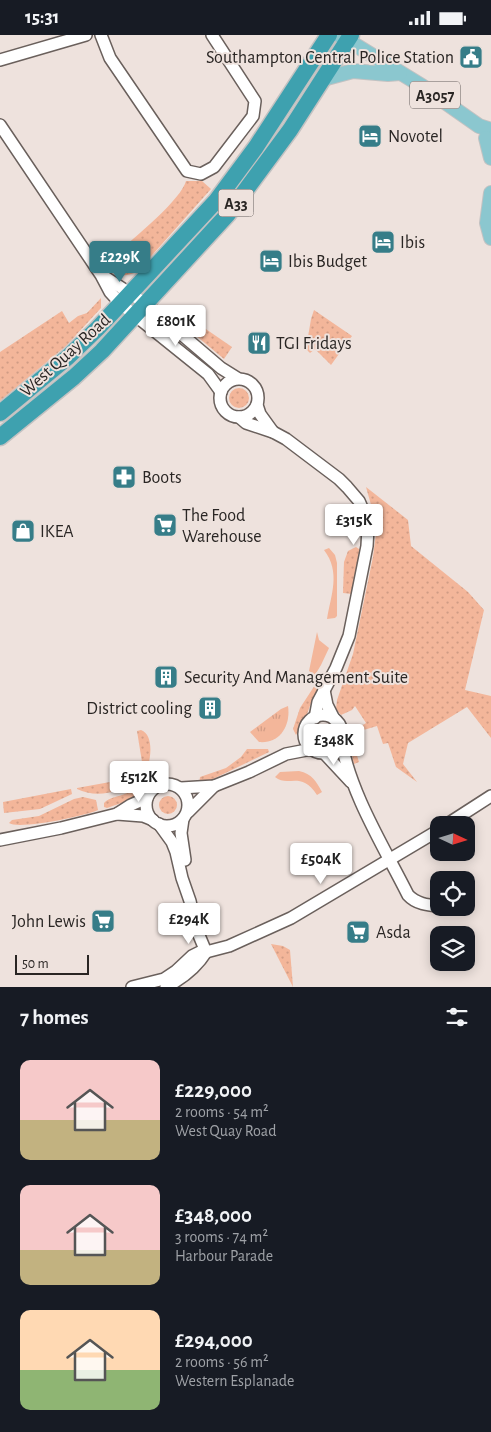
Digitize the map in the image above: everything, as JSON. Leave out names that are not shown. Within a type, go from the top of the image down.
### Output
[{"type":"highway","name":"West Quay Road","points":[[0,413],[68,357],[126,299],[216,201],[256,147],[329,35]]},
{"type":"highway","name":"West Quay Road","points":[[0,437],[74,377],[102,351],[228,214],[290,130],[323,79],[346,37]]},
{"type":"main road","name":"A3057","points":[[346,37],[485,129]]},
{"type":"main road","points":[[323,79],[353,71],[388,74],[401,73]]},
{"type":"main road","points":[[485,129],[491,158]]},
{"type":"main road","points":[[491,193],[487,223],[491,238]]},
{"type":"street","points":[[0,60],[86,35]]},
{"type":"street","points":[[101,35],[110,58],[187,171],[201,174],[214,167],[253,116],[255,101],[212,35]]},
{"type":"street","points":[[0,125],[101,275],[126,299],[237,379]]},
{"type":"street","points":[[126,299],[141,310],[208,374],[221,392]]},
{"type":"street","points":[[273,432],[260,414],[255,387],[246,380],[237,379],[227,383],[220,397],[223,408],[230,415],[239,417],[252,425],[273,432],[286,439],[348,487],[366,517],[367,546],[349,636],[336,668],[318,702],[315,717],[307,725],[305,737],[286,754]]},
{"type":"street","points":[[239,417],[250,414],[257,405]]},
{"type":"street","points":[[324,690],[327,705],[342,730],[343,752],[354,785],[390,860],[412,900],[430,904]]},
{"type":"street","points":[[315,717],[328,716],[334,719]]},
{"type":"street","points":[[305,737],[312,749]]},
{"type":"street","points":[[324,753],[335,749],[341,740]]},
{"type":"street","points":[[206,952],[196,928],[172,842],[147,810],[147,798],[151,791],[162,784],[181,788],[214,786],[286,754],[312,749],[324,753],[354,785]]},
{"type":"street","points":[[0,840],[61,828],[117,814],[143,816],[172,826],[185,816],[214,786]]},
{"type":"street","points":[[181,788],[188,799],[181,833],[189,882],[190,901]]},
{"type":"street","points":[[460,816],[491,796]]},
{"type":"street","points":[[117,814],[147,798]]},
{"type":"street","points":[[132,987],[164,979],[192,956],[200,952],[229,946],[291,918],[430,836]]},
{"type":"street","points":[[166,987],[198,965],[206,952]]},
{"type":"green space","points":[[186,181],[202,181],[211,189],[138,271],[123,275],[112,270],[105,262],[163,212],[182,190]]},
{"type":"green space","points":[[101,298],[101,308],[66,346],[0,401],[0,352],[62,311],[69,323],[78,316],[87,313]]},
{"type":"green space","points":[[314,310],[352,336],[331,365],[315,349],[310,353],[306,349]]},
{"type":"green space","points":[[200,325],[232,347],[224,359],[194,334]]},
{"type":"green space","points":[[239,388],[246,391],[249,398],[246,405],[239,408],[232,405],[229,398],[232,391]]},
{"type":"green space","points":[[366,487],[408,520],[411,546],[468,592],[484,610],[465,690],[491,696],[491,738],[467,707],[408,743],[403,764],[417,782],[396,767],[388,743],[383,744],[377,726],[357,732],[359,740],[353,743],[359,762],[354,764],[351,740],[356,731],[366,723],[355,706],[352,710],[341,715],[336,709],[337,700],[353,654],[373,557],[377,526]]},
{"type":"green space","points":[[356,547],[361,551],[352,594],[343,593],[344,562],[348,551]]},
{"type":"green space","points":[[329,548],[335,555],[337,563],[337,616],[327,619],[333,584],[332,567],[324,550]]},
{"type":"green space","points":[[317,632],[319,640],[329,648],[315,675],[309,671]]},
{"type":"green space","points":[[317,682],[321,684],[311,703],[303,725],[296,735],[293,729],[300,708]]},
{"type":"green space","points":[[288,706],[288,720],[283,732],[273,740],[259,742],[250,732]]},
{"type":"green space","points":[[324,726],[332,731],[333,735],[328,743],[324,744],[316,739],[315,735],[320,727]]},
{"type":"green space","points":[[141,730],[150,742],[150,759],[147,769],[140,773],[136,768],[136,763],[142,762],[137,731]]},
{"type":"green space","points":[[247,749],[268,749],[269,752],[199,784],[200,777],[226,768],[241,757]]},
{"type":"green space","points":[[132,771],[135,776],[134,779],[115,791],[99,794],[77,789],[132,778]]},
{"type":"green space","points":[[299,771],[313,779],[322,792],[317,795],[306,783],[285,781],[275,777],[280,772]]},
{"type":"green space","points":[[147,778],[146,785],[139,795],[120,804],[107,808],[104,807],[106,801],[127,793]]},
{"type":"green space","points":[[71,789],[72,794],[40,809],[4,813],[3,802]]},
{"type":"green space","points":[[168,796],[174,799],[177,805],[174,811],[168,814],[162,811],[159,805],[162,799]]},
{"type":"green space","points":[[83,797],[96,800],[98,810],[67,819],[38,824],[15,825],[9,823],[12,820],[39,816],[74,799]]},
{"type":"green space","points":[[271,944],[283,946],[290,950],[293,987]]},
{"type":"place","name":"Southampton Central Police Station","points":[[471,57]]},
{"type":"place","name":"Novotel","points":[[370,136]]},
{"type":"place","name":"Ibis","points":[[383,242]]},
{"type":"place","name":"Ibis Budget","points":[[271,261]]},
{"type":"place","name":"TGI Fridays","points":[[259,343]]},
{"type":"place","name":"Boots","points":[[124,477]]},
{"type":"place","name":"The Food Warehouse","points":[[165,525]]},
{"type":"place","name":"IKEA","points":[[23,531]]},
{"type":"place","name":"Security And Management Suite","points":[[166,677]]},
{"type":"place","name":"District cooling","points":[[210,708]]},
{"type":"place","name":"John Lewis","points":[[103,921]]},
{"type":"place","name":"Asda","points":[[358,932]]}]
